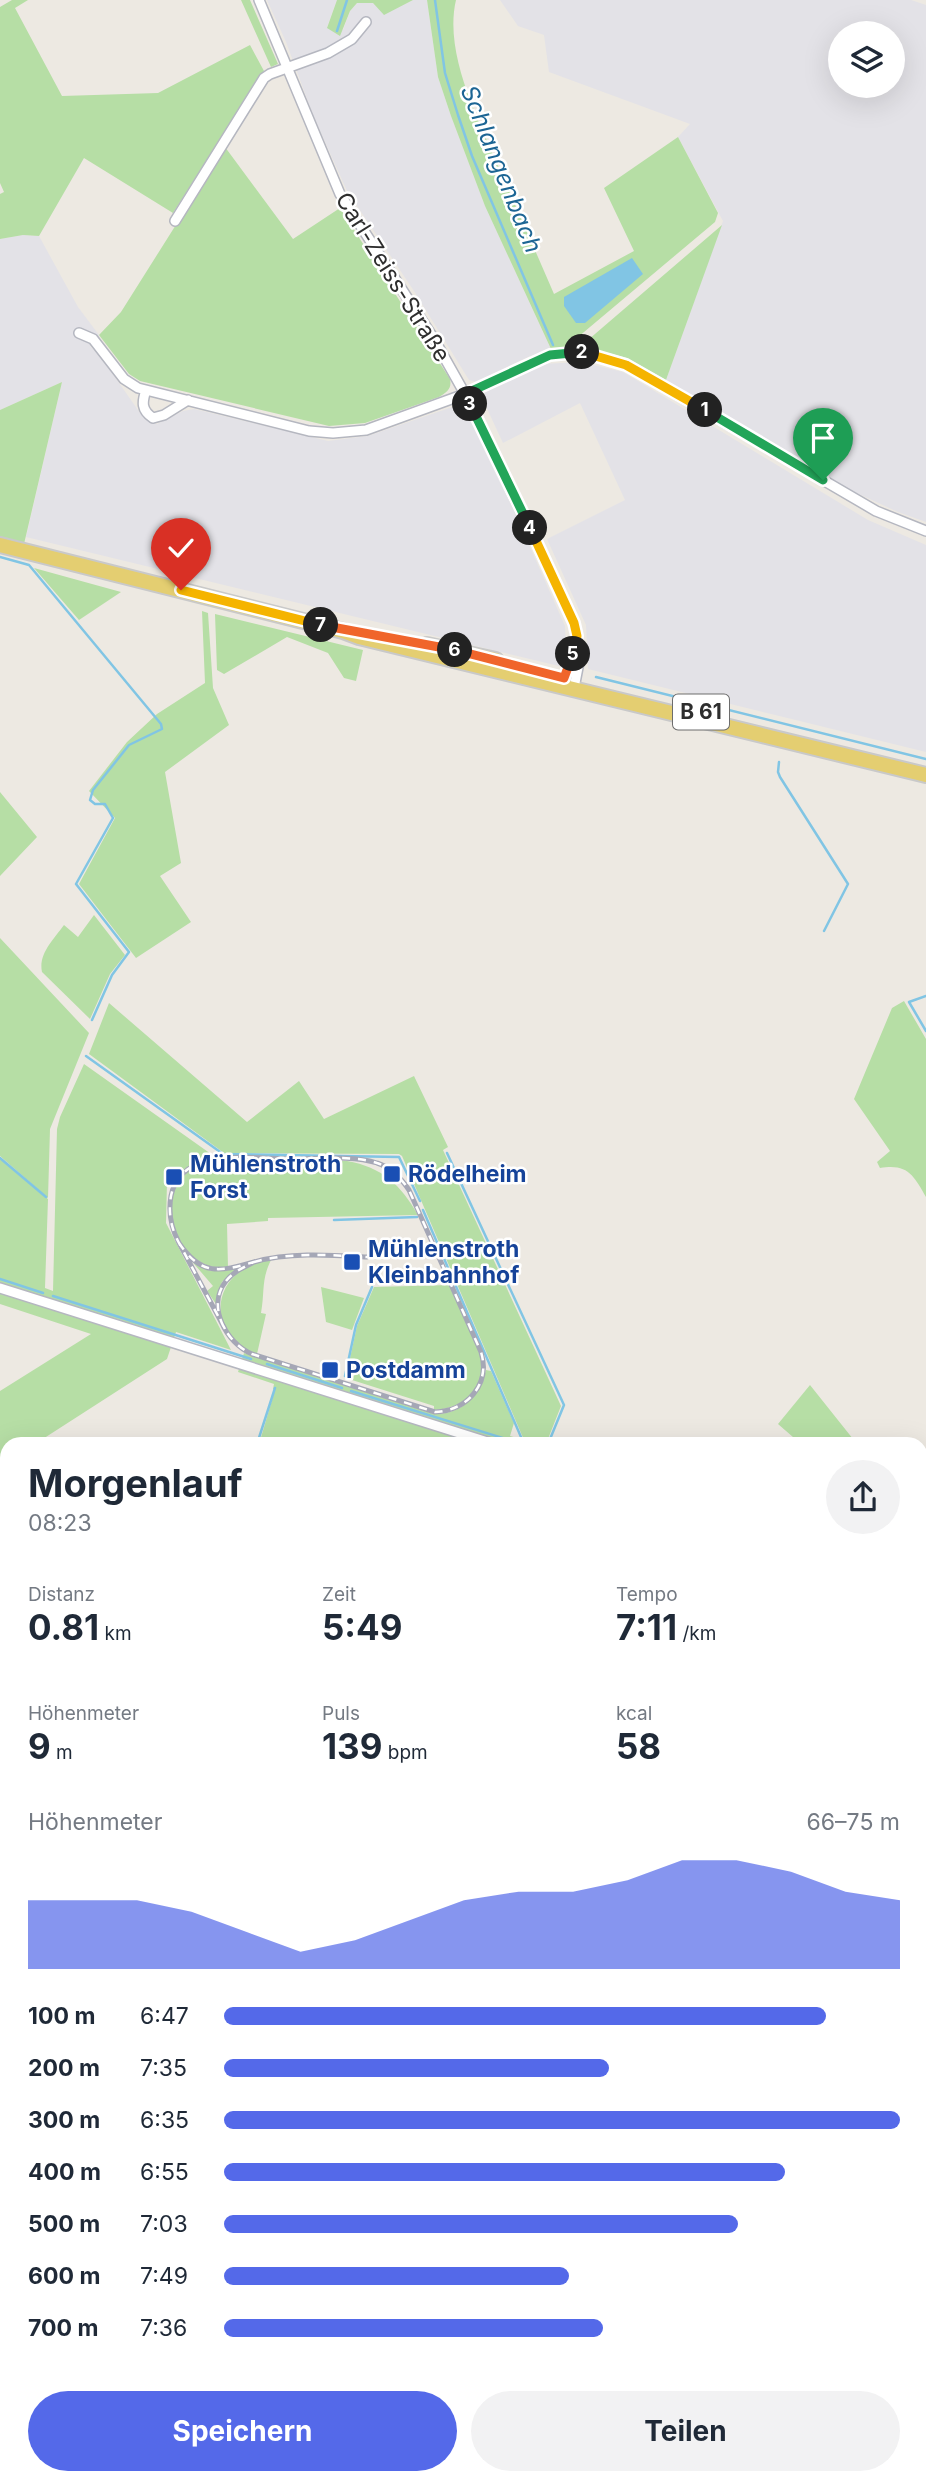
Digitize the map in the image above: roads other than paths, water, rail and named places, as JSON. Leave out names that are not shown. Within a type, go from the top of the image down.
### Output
[{"type":"main road","name":"B 61","points":[[0,545],[359,637],[569,683],[926,768]]},
{"type":"main road","name":"B 61","points":[[569,683],[926,775]]},
{"type":"street","name":"Carl-Zeiss-Straße","points":[[259,0],[340,194],[434,340],[465,394],[569,610],[577,636],[569,683]]},
{"type":"street","points":[[174,221],[264,78],[328,52],[352,39],[366,22]]},
{"type":"street","points":[[79,333],[93,338],[124,379],[138,388],[309,430],[333,433],[366,430],[465,394],[550,355],[580,351],[626,365],[876,510],[926,531]]},
{"type":"street","points":[[146,390],[142,404],[147,414],[153,418],[164,415],[188,400]]},
{"type":"street","points":[[0,1288],[472,1437]]},
{"type":"water","points":[[632,258],[643,274],[585,323],[576,323],[564,306],[564,297]]},
{"type":"waterway","name":"Schlangenbach","points":[[337,31],[347,0]]},
{"type":"waterway","name":"Schlangenbach","points":[[435,0],[445,73],[472,156],[553,345]]},
{"type":"waterway","points":[[0,557],[29,565],[161,724],[162,729],[129,745],[93,790],[90,800],[95,804],[105,804],[113,818],[76,884],[129,952],[112,975],[92,1020]]},
{"type":"waterway","points":[[596,677],[926,759]]},
{"type":"waterway","points":[[779,762],[780,777],[848,884],[824,931]]},
{"type":"waterway","points":[[926,996],[909,1002],[926,1031]]},
{"type":"waterway","points":[[86,1056],[223,1154],[399,1157],[420,1201]]},
{"type":"waterway","points":[[447,1153],[564,1405],[551,1437]]},
{"type":"waterway","points":[[0,1158],[46,1197]]},
{"type":"waterway","points":[[423,1210],[521,1437]]},
{"type":"waterway","points":[[334,1220],[417,1217]]},
{"type":"waterway","points":[[0,1279],[43,1293]]},
{"type":"waterway","points":[[345,1376],[356,1325],[372,1287]]},
{"type":"waterway","points":[[53,1296],[251,1359]]},
{"type":"waterway","points":[[267,1364],[342,1388]]},
{"type":"waterway","points":[[259,1437],[275,1388]]},
{"type":"waterway","points":[[351,1391],[499,1437]]},
{"type":"railway","points":[[179,1243],[195,1261],[212,1269],[231,1268],[254,1262],[226,1281],[218,1301],[222,1323],[227,1333],[252,1354],[435,1412],[457,1407],[466,1401],[474,1394],[483,1375],[481,1352],[409,1190],[391,1170],[357,1159],[220,1158],[189,1169],[177,1180],[170,1202],[174,1232],[179,1243],[225,1329]]},
{"type":"railway","points":[[254,1262],[296,1255],[367,1257]]},
{"type":"place","name":"Rödelheim","points":[[392,1174]]},
{"type":"place","name":"Mühlenstroth Forst","points":[[174,1177]]},
{"type":"place","name":"Mühlenstroth Kleinbahnhof","points":[[352,1262]]},
{"type":"place","name":"Postdamm","points":[[330,1370]]}]
